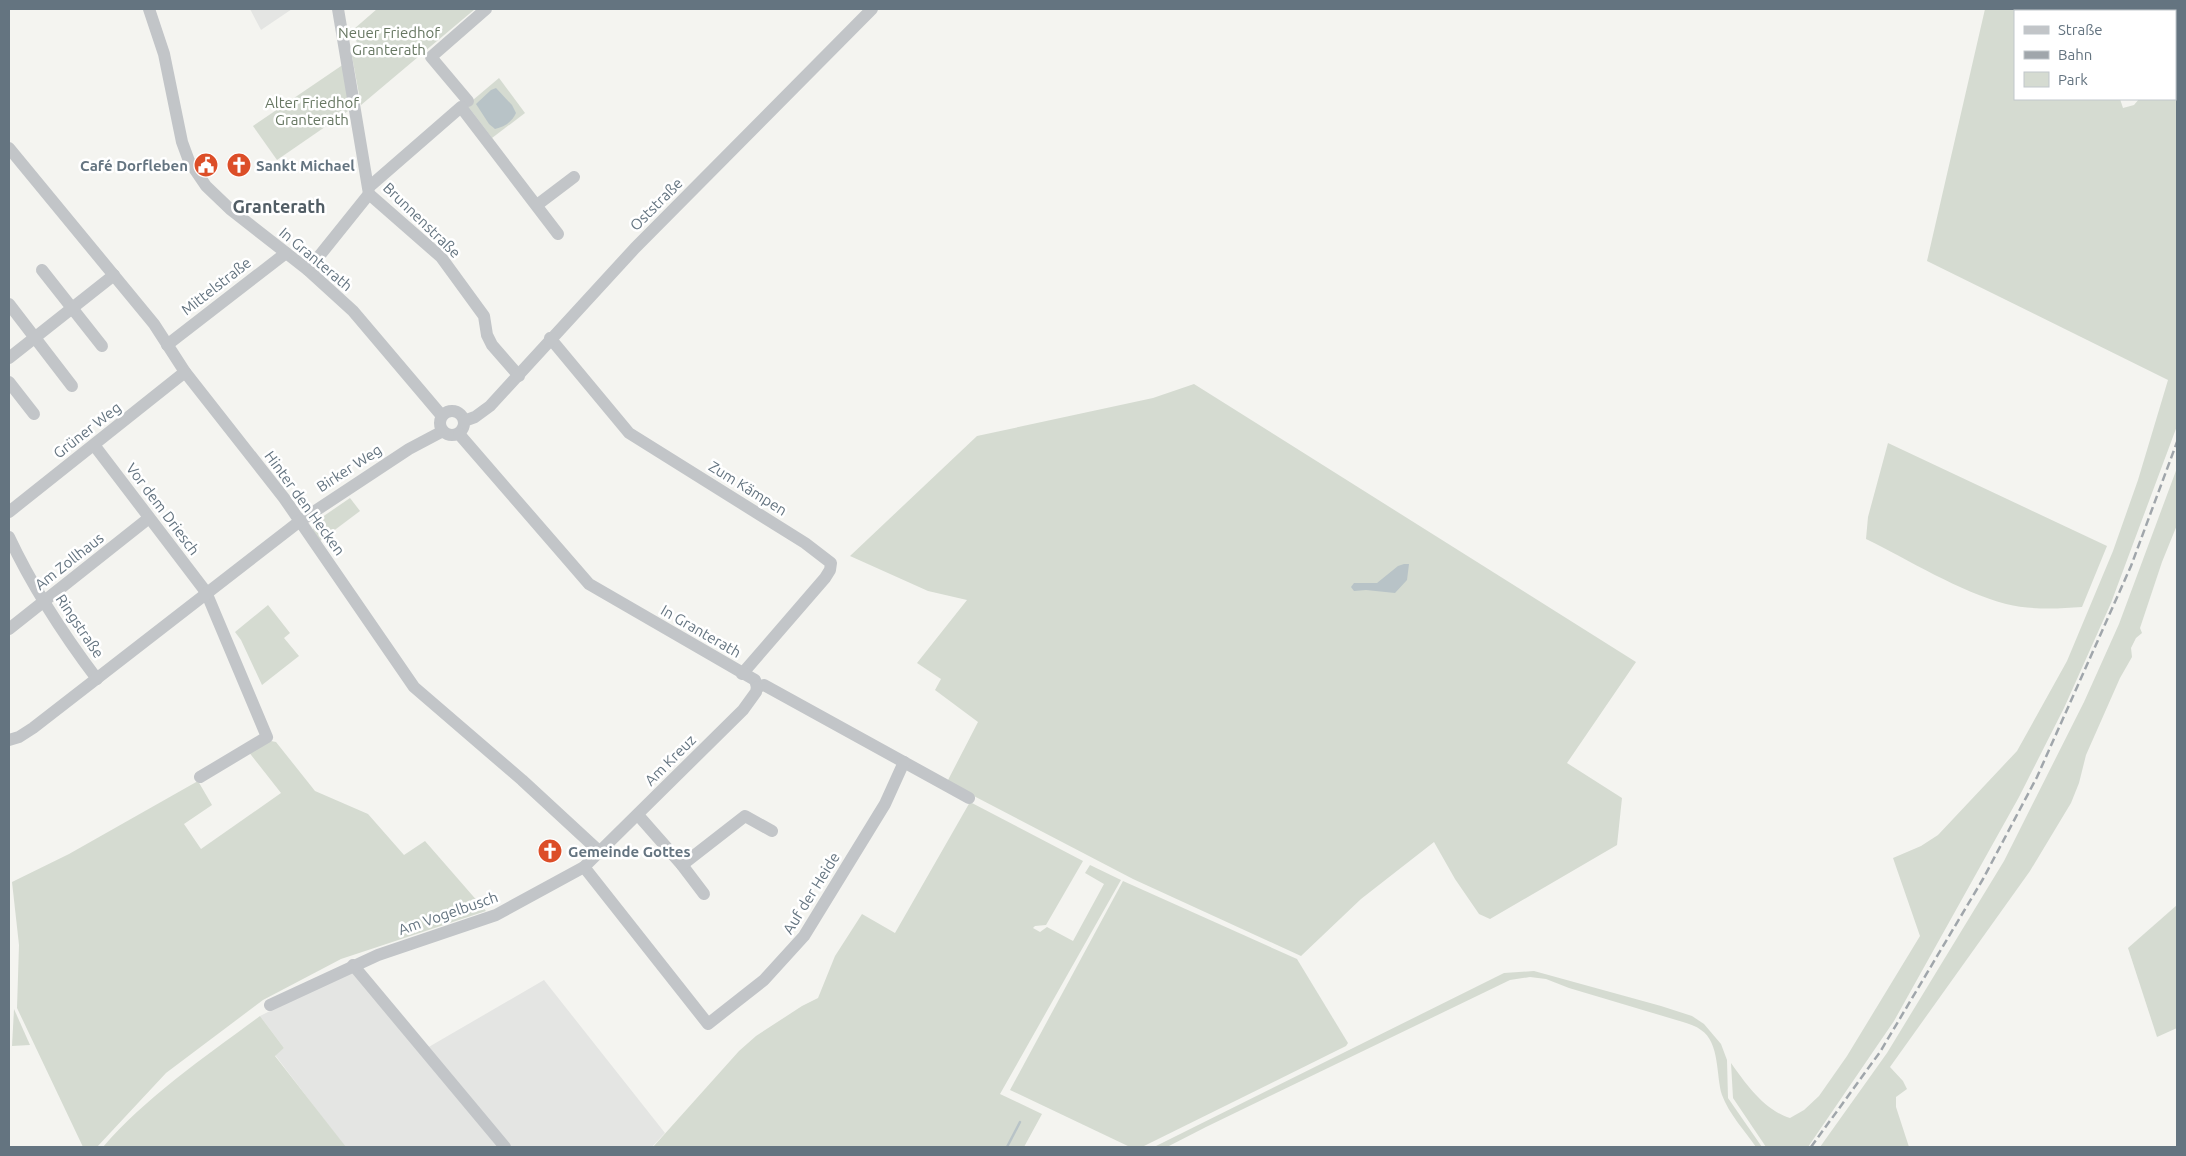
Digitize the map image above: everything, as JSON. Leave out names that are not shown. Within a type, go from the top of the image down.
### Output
[{"type":"street","name":"In Granterath","points":[[149,9],[164,54],[182,142],[189,161],[212,192],[230,209],[308,270],[353,311],[442,416]]},
{"type":"street","name":"Brunnenstraße","points":[[338,9],[369,191],[441,257],[484,316],[487,335],[492,345],[519,376]]},
{"type":"street","points":[[468,101],[431,57],[486,9]]},
{"type":"street","name":"Oststraße","points":[[464,421],[490,406],[519,376],[550,338],[635,248],[872,9]]},
{"type":"street","points":[[308,270],[369,191],[461,107],[558,234]]},
{"type":"street","name":"Hinter den Hecken","points":[[9,148],[154,324],[184,372],[284,498],[414,687],[522,780],[600,852]]},
{"type":"street","points":[[537,205],[574,177]]},
{"type":"street","name":"Mittelstraße","points":[[167,344],[286,253]]},
{"type":"street","points":[[42,270],[102,346]]},
{"type":"street","points":[[9,358],[114,275]]},
{"type":"street","points":[[9,304],[72,386]]},
{"type":"street","name":"Zum Kämpen","points":[[550,338],[629,433],[805,543],[831,563],[830,570],[825,578],[742,674]]},
{"type":"street","name":"Grüner Weg","points":[[9,512],[184,372]]},
{"type":"street","points":[[9,382],[34,414]]},
{"type":"street","points":[[454,411],[461,414],[464,421],[464,428],[459,434],[452,436],[443,431],[440,426],[442,416],[447,412],[454,411]]},
{"type":"street","name":"Birker Weg","points":[[9,740],[19,737],[33,728],[300,521],[409,448],[443,431]]},
{"type":"street","name":"In Granterath","points":[[459,434],[589,584],[754,680],[757,687],[764,685],[969,798]]},
{"type":"street","name":"Vor dem Driesch","points":[[94,445],[206,592]]},
{"type":"street","name":"Am Zollhaus","points":[[9,629],[149,518]]},
{"type":"street","name":"Ringstraße","points":[[9,537],[43,601],[67,639],[97,679]]},
{"type":"street","points":[[200,777],[267,737],[206,592]]},
{"type":"street","name":"Am Kreuz","points":[[600,852],[744,710],[756,692],[757,687]]},
{"type":"street","name":"Auf der Heide","points":[[584,867],[708,1024],[764,980],[804,936],[884,804],[904,762]]},
{"type":"street","points":[[638,815],[682,865],[704,894]]},
{"type":"street","points":[[682,865],[745,816],[772,831]]},
{"type":"street","name":"Am Vogelbusch","points":[[270,1005],[378,954],[496,916],[584,867],[600,852]]},
{"type":"street","points":[[353,965],[505,1147]]},
{"type":"shaded area","points":[[250,9],[292,9],[261,30]]},
{"type":"shaded area","points":[[496,88],[512,105],[516,113],[507,124],[495,129],[489,124],[476,104],[491,90]]},
{"type":"shaded area","points":[[1409,564],[1407,580],[1395,593],[1366,590],[1354,591],[1351,587],[1354,583],[1377,583],[1398,566]]},
{"type":"shaded area","points":[[360,968],[427,1048],[544,980],[665,1133],[652,1147],[345,1147],[275,1055],[284,1048],[260,1016],[348,972]]},
{"type":"green space","name":"Neuer Friedhof Granterath","points":[[377,9],[475,9],[361,105],[351,51],[358,49],[354,29]]},
{"type":"green space","points":[[1985,9],[2066,10],[2014,10],[2014,100],[2120,100],[2123,108],[2134,105],[2138,100],[2176,100],[2177,77],[2177,426],[2111,603],[2064,708],[2019,797],[1894,1021],[1808,1147],[1766,1147],[1733,1098],[1731,1063],[1749,1088],[1764,1103],[1790,1118],[1804,1110],[1819,1096],[1847,1056],[1920,936],[1893,858],[1921,846],[1938,835],[2017,751],[2067,661],[2113,551],[2138,480],[2168,380],[1927,261]]},
{"type":"green space","name":"Alter Friedhof Granterath","points":[[344,64],[351,109],[277,160],[253,126]]},
{"type":"green space","points":[[499,78],[525,113],[492,138],[467,105]]},
{"type":"green space","points":[[1194,384],[1636,662],[1567,763],[1622,798],[1617,845],[1490,919],[1479,914],[1455,879],[1434,842],[1361,899],[1301,956],[1133,879],[947,782],[978,722],[935,690],[941,679],[917,663],[967,600],[928,591],[850,556],[977,436],[1153,398]]},
{"type":"green space","points":[[1888,443],[2107,546],[2082,607],[2034,608],[2006,604],[1989,599],[1953,584],[1866,539],[1868,517]]},
{"type":"green space","points":[[2177,468],[2177,525],[2162,562],[2140,628],[2142,633],[2136,638],[2131,648],[2132,657],[2120,678],[2086,755],[2079,783],[2071,803],[2030,871],[1890,1067],[1903,1081],[1907,1089],[1896,1097],[1896,1107],[1909,1147],[1820,1147],[1887,1053],[2004,861],[2084,702],[2119,624]]},
{"type":"green space","points":[[350,498],[360,511],[320,541],[313,530],[315,522]]},
{"type":"green space","points":[[268,605],[290,633],[284,638],[299,656],[262,685],[241,640],[235,632]]},
{"type":"green space","points":[[266,740],[276,742],[315,791],[368,814],[404,855],[425,841],[486,911],[341,959],[263,1000],[166,1073],[97,1147],[83,1147],[17,1008],[19,945],[12,882],[69,854],[198,781],[212,805],[184,824],[201,849],[281,793],[248,751]]},
{"type":"green space","points":[[970,802],[1083,861],[1046,925],[1033,928],[1040,932],[1047,927],[1073,941],[1104,884],[1085,873],[1090,865],[1121,880],[1000,1094],[1042,1114],[1024,1147],[653,1147],[739,1051],[756,1036],[802,1006],[818,998],[835,956],[862,914],[895,933]]},
{"type":"green space","points":[[1123,881],[1297,959],[1348,1043],[1346,1046],[1142,1147],[1130,1147],[1010,1090]]},
{"type":"green space","points":[[2177,905],[2177,1028],[2157,1037],[2128,948]]},
{"type":"green space","points":[[1534,971],[1661,1006],[1692,1016],[1704,1024],[1721,1044],[1727,1060],[1728,1098],[1762,1147],[1756,1147],[1725,1102],[1720,1088],[1714,1051],[1707,1036],[1701,1030],[1683,1022],[1569,988],[1546,979],[1530,977],[1510,980],[1167,1147],[1154,1147],[1504,973]]},
{"type":"green space","points":[[14,1009],[30,1045],[12,1046]]},
{"type":"green space","points":[[260,1016],[284,1048],[275,1056],[346,1147],[103,1147],[120,1128],[158,1094]]},
{"type":"waterway","points":[[1007,1147],[1020,1122]]},
{"type":"railway","points":[[1811,1147],[1880,1052],[1983,879],[2037,777],[2131,566],[2177,442]]},
{"type":"place","name":"Café Dorfleben","points":[[206,165]]},
{"type":"place","name":"Sankt Michael","points":[[239,165]]},
{"type":"place","name":"Gemeinde Gottes","points":[[550,851]]},
{"type":"district","name":"Granterath","points":[[279,206]]}]
